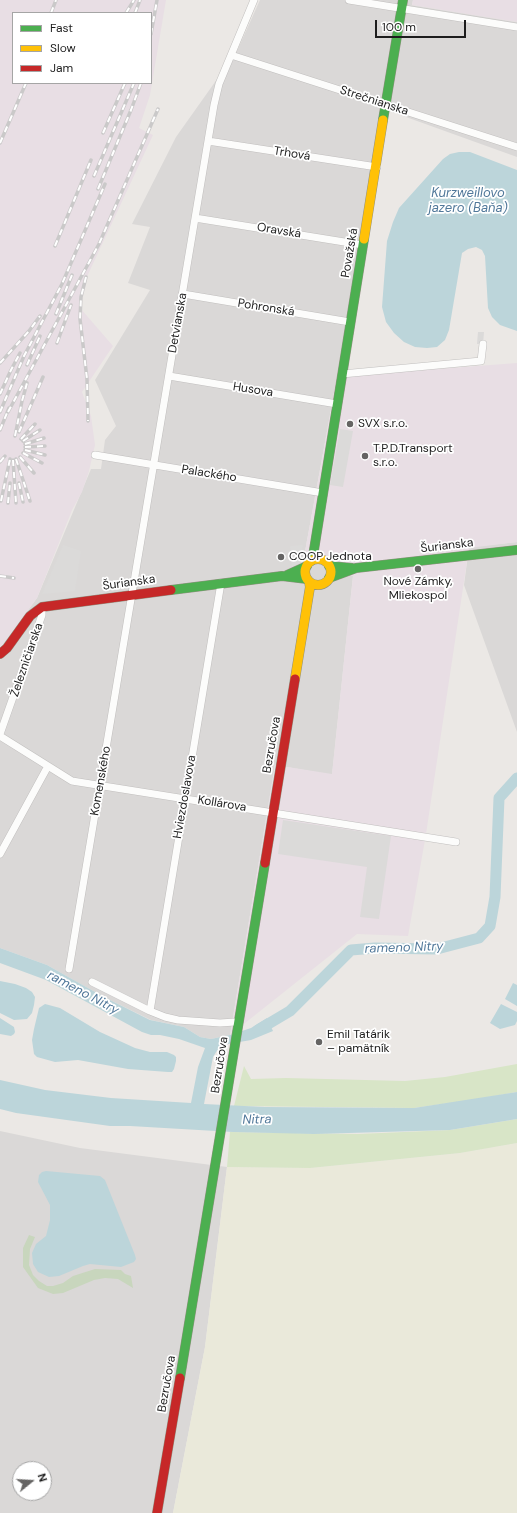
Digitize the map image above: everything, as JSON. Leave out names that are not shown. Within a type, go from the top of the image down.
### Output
[{"type":"main road","name":"Považská","points":[[309,564],[313,556],[323,493],[337,428],[337,404],[402,4]]},
{"type":"main road","name":"Považská","points":[[320,511],[321,548],[327,563]]},
{"type":"main road","name":"Šurianska","points":[[327,563],[356,568],[517,550]]},
{"type":"main road","points":[[309,564],[318,559],[327,563]]},
{"type":"main road","name":"Bezručova","points":[[304,619],[331,572],[327,563]]},
{"type":"main road","name":"Šurianska","points":[[282,576],[309,564]]},
{"type":"main road","name":"Bezručova","points":[[157,1513],[229,1088],[236,1025],[274,813],[304,619],[308,580],[305,573],[309,564]]},
{"type":"main road","name":"Šurianska","points":[[325,581],[356,568]]},
{"type":"main road","name":"Šurianska","points":[[42,607],[133,594],[282,576],[308,580]]},
{"type":"main road","points":[[308,580],[315,584],[325,581]]},
{"type":"main road","points":[[0,654],[7,648],[30,616],[42,607]]},
{"type":"street","name":"Detvianska","points":[[133,594],[216,94],[254,0]]},
{"type":"street","points":[[349,0],[402,4],[517,27]]},
{"type":"street","name":"Strečnianska","points":[[231,55],[517,147]]},
{"type":"street","name":"Trhová","points":[[208,141],[376,167]]},
{"type":"street","name":"Oravská","points":[[195,218],[363,245]]},
{"type":"street","name":"Pohronská","points":[[183,294],[350,322]]},
{"type":"street","points":[[342,374],[481,361],[483,344]]},
{"type":"street","name":"Husova","points":[[169,376],[337,404]]},
{"type":"street","name":"Palackého","points":[[95,455],[323,493]]},
{"type":"street","name":"Hviezdoslavova","points":[[150,1012],[184,798],[221,583]]},
{"type":"street","name":"Komenského","points":[[69,969],[133,594]]},
{"type":"street","name":"Železničiarska","points":[[0,735],[42,615],[42,607]]},
{"type":"street","name":"Kollárova","points":[[0,735],[72,781],[456,842]]},
{"type":"street","points":[[0,854],[48,766]]},
{"type":"street","points":[[92,982],[150,1012],[165,1017],[178,1020],[236,1025]]},
{"type":"shaded area","points":[[0,0],[166,0],[152,83],[152,12],[12,12],[12,84],[152,84],[150,95],[139,128],[153,135],[84,283],[81,309],[113,346],[82,392],[91,416],[95,445],[82,492],[72,510],[37,598],[0,648]]},
{"type":"shaded area","points":[[260,0],[413,0],[412,5],[517,22],[517,157],[381,108],[336,382],[304,557],[353,576],[332,775],[275,765],[230,1035],[211,1039],[200,1037],[184,1027],[151,1020],[104,997],[47,965],[0,948],[0,648],[37,598],[91,469],[101,469],[105,440],[116,426],[95,380],[150,290],[128,283],[150,227],[132,224],[176,137],[237,51]]},
{"type":"shaded area","points":[[413,0],[517,0],[517,22],[412,5]]},
{"type":"shaded area","points":[[478,332],[484,332],[483,344],[477,344]]},
{"type":"shaded area","points":[[517,363],[517,542],[469,548],[426,834],[408,936],[357,934],[230,1035],[275,765],[332,774],[353,576],[304,557],[336,382],[345,376]]},
{"type":"shaded area","points":[[340,429],[353,431],[343,487],[330,485]]},
{"type":"shaded area","points":[[517,542],[517,732],[464,585],[469,547]]},
{"type":"shaded area","points":[[63,545],[81,551],[75,591],[42,594]]},
{"type":"shaded area","points":[[303,545],[299,566],[292,567],[290,546]]},
{"type":"shaded area","points":[[283,820],[391,836],[379,919],[360,917],[367,867],[278,854]]},
{"type":"shaded area","points":[[0,1131],[80,1148],[227,1167],[205,1347],[173,1513],[0,1513]]},
{"type":"shaded area","points":[[517,1143],[517,1513],[173,1513],[205,1347],[227,1167],[310,1168],[460,1153]]},
{"type":"green space","points":[[517,1064],[517,1092],[471,1100],[414,1108],[234,1106],[244,1066],[251,1079],[286,1078],[405,1081],[445,1077]]},
{"type":"green space","points":[[517,1119],[517,1143],[460,1153],[310,1168],[227,1167],[230,1132],[358,1134],[450,1130]]},
{"type":"green space","points":[[29,1235],[35,1237],[30,1249],[29,1265],[33,1275],[47,1286],[63,1283],[73,1276],[95,1269],[121,1270],[125,1274],[131,1276],[133,1288],[118,1279],[105,1278],[94,1280],[63,1293],[53,1294],[38,1288],[23,1267],[23,1248]]},
{"type":"water","name":"Kurzweillovo jazero (Baňa)","points":[[470,152],[517,170],[517,331],[500,325],[492,317],[488,308],[485,256],[482,250],[476,247],[468,249],[462,253],[449,330],[445,340],[437,347],[415,347],[404,342],[394,333],[386,322],[382,307],[387,241],[399,208],[443,159],[450,154]]},
{"type":"water","name":"Nitra","points":[[0,948],[47,965],[104,997],[150,1020],[184,1027],[200,1037],[211,1039],[230,1035],[251,1028],[267,1018],[273,1031],[251,1040],[228,1044],[218,1049],[213,1057],[204,1104],[265,1107],[414,1108],[517,1092],[517,1119],[450,1130],[314,1134],[110,1126],[16,1113],[0,1109],[0,1080],[45,1090],[111,1098],[191,1103],[198,1067],[205,1048],[179,1039],[160,1035],[151,1035],[142,1032],[46,980],[0,963]]},
{"type":"water","points":[[0,981],[15,984],[32,992],[35,997],[34,1005],[32,1013],[27,1019],[14,1020],[0,1013]]},
{"type":"water","points":[[513,983],[517,985],[517,1006],[505,999]]},
{"type":"water","points":[[45,1004],[60,1008],[100,1032],[135,1048],[150,1052],[167,1052],[174,1055],[176,1057],[176,1061],[174,1069],[172,1072],[168,1072],[128,1069],[78,1060],[55,1062],[37,1057],[34,1054],[32,1040],[39,1008]]},
{"type":"water","points":[[501,1004],[517,1012],[517,1021],[515,1025],[500,1029],[490,1023]]},
{"type":"water","points":[[0,1018],[14,1027],[14,1034],[11,1036],[0,1034]]},
{"type":"water","points":[[46,1171],[100,1176],[105,1180],[135,1255],[136,1259],[134,1262],[121,1267],[90,1264],[59,1276],[49,1277],[38,1272],[33,1264],[32,1253],[36,1244],[46,1236],[50,1220],[50,1205],[38,1182],[39,1175]]},
{"type":"waterway","name":"rameno Nitry","points":[[258,1030],[290,1011],[351,950],[375,948],[437,949],[479,938],[490,926],[495,897],[499,798],[517,778]]},
{"type":"railway","points":[[51,12],[56,0]]},
{"type":"railway","points":[[127,12],[134,0]]},
{"type":"railway","points":[[135,12],[140,0]]},
{"type":"railway","points":[[152,28],[157,0]]},
{"type":"railway","points":[[0,143],[26,84]]},
{"type":"railway","points":[[103,133],[125,84]]},
{"type":"railway","points":[[94,176],[134,84]]},
{"type":"railway","points":[[98,189],[141,84]]},
{"type":"railway","points":[[8,412],[99,244],[158,109]]},
{"type":"railway","points":[[55,246],[91,160]]},
{"type":"railway","points":[[0,412],[24,356],[62,284],[105,184]]},
{"type":"railway","points":[[56,314],[72,275]]},
{"type":"railway","points":[[86,277],[81,297],[80,319],[87,379],[88,421]]},
{"type":"railway","points":[[57,343],[71,305]]},
{"type":"railway","points":[[0,363],[29,331],[40,316]]},
{"type":"railway","points":[[27,365],[40,336]]},
{"type":"railway","points":[[0,394],[20,353]]},
{"type":"railway","points":[[19,432],[43,377]]},
{"type":"railway","points":[[15,436],[27,383]]},
{"type":"railway","points":[[0,430],[9,408]]},
{"type":"railway","points":[[21,439],[35,424]]},
{"type":"railway","points":[[23,441],[40,430]]},
{"type":"railway","points":[[25,444],[44,438]]},
{"type":"railway","points":[[25,447],[45,446]]},
{"type":"railway","points":[[25,450],[45,455]]},
{"type":"railway","points":[[23,453],[42,463]]},
{"type":"railway","points":[[0,462],[5,456]]},
{"type":"railway","points":[[20,457],[34,473]]},
{"type":"railway","points":[[1,501],[10,459]]},
{"type":"railway","points":[[16,459],[30,501]]},
{"type":"railway","points":[[13,460],[16,503]]},
{"type":"railway","points":[[8,503],[10,483]]},
{"type":"railway","points":[[19,483],[23,502]]},
{"type":"railway","points":[[0,576],[14,578]]},
{"type":"traffic: fast","points":[[383,120],[403,0]]},
{"type":"traffic: fast","points":[[311,561],[364,239]]},
{"type":"traffic: fast","points":[[329,578],[356,568],[517,550]]},
{"type":"traffic: fast","points":[[287,575],[307,566]]},
{"type":"traffic: fast","points":[[329,566],[352,568]]},
{"type":"traffic: fast","points":[[171,590],[282,576],[307,579]]},
{"type":"traffic: fast","points":[[180,1378],[265,863]]},
{"type":"traffic: slow","points":[[364,239],[383,120]]},
{"type":"traffic: slow","points":[[318,559],[327,563],[331,572],[327,581],[318,585],[309,581],[305,572],[309,563],[318,559]]},
{"type":"traffic: slow","points":[[295,679],[310,587],[309,581]]},
{"type":"traffic: jam","points":[[0,654],[7,648],[30,616],[42,607],[171,590]]},
{"type":"traffic: jam","points":[[265,863],[295,679]]},
{"type":"traffic: jam","points":[[157,1513],[180,1378]]},
{"type":"place","name":"SVX s.r.o.","points":[[350,424]]},
{"type":"place","name":"T.P.D.Transport s.r.o.","points":[[365,456]]},
{"type":"place","name":"COOP Jednota","points":[[281,557]]},
{"type":"place","name":"Nové Zámky, Mliekospol","points":[[418,569]]},
{"type":"place","name":"Emil Tatárik – pamätník","points":[[319,1042]]}]
